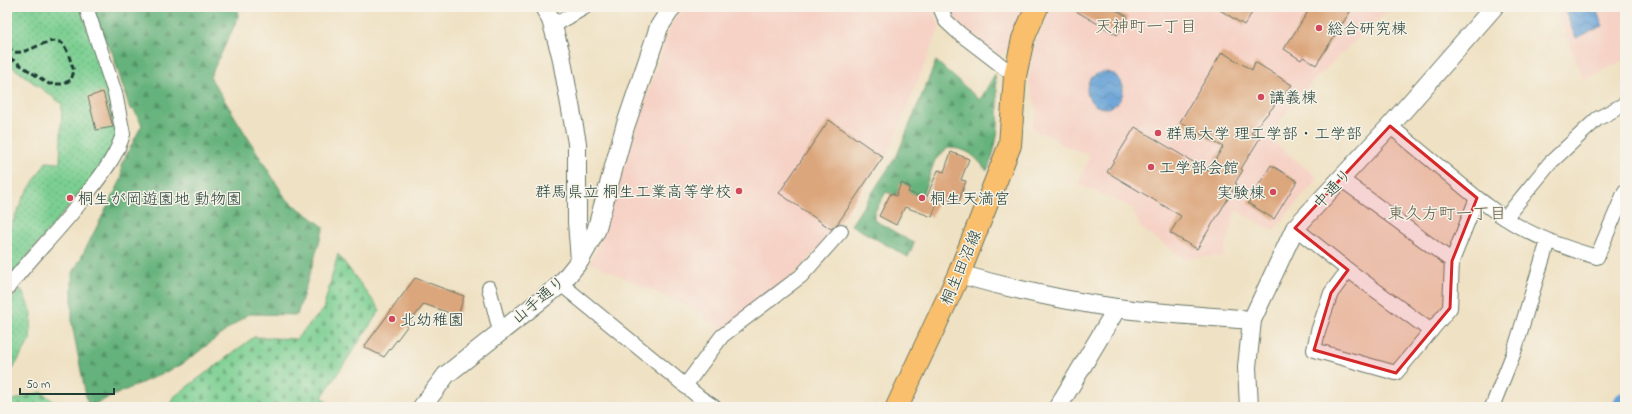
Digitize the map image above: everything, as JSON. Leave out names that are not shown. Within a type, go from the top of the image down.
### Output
[{"type":"main road","name":"桐生田沼線","points":[[897,407],[959,274],[1010,145],[1015,76],[1023,39],[1037,7]]},
{"type":"street","points":[[7,289],[18,273],[66,220],[96,182],[113,158],[121,140],[122,129],[115,93],[86,7]]},
{"type":"street","points":[[544,7],[553,26],[561,55],[577,143],[577,222],[580,260]]},
{"type":"street","points":[[553,26],[585,7]]},
{"type":"street","name":"山手通り","points":[[422,407],[446,375],[560,284],[580,260],[596,231],[625,127],[659,27],[672,7]]},
{"type":"street","points":[[940,7],[946,21],[959,33],[1015,76]]},
{"type":"street","name":"中通り","points":[[1249,407],[1247,366],[1252,320],[1295,228],[1390,126],[1494,7]]},
{"type":"street","points":[[1505,218],[1550,163],[1597,119],[1625,104]]},
{"type":"street","points":[[1390,126],[1477,198],[1505,218],[1548,242],[1597,257],[1625,191]]},
{"type":"street","points":[[1341,179],[1452,261]]},
{"type":"street","points":[[1348,270],[1332,293],[1318,331],[1314,350],[1396,373],[1450,308],[1452,261],[1477,198]]},
{"type":"street","points":[[1295,228],[1348,270],[1431,331]]},
{"type":"street","points":[[685,386],[722,336],[801,276],[841,231]]},
{"type":"street","points":[[1492,407],[1514,352],[1548,242]]},
{"type":"street","points":[[959,274],[1044,296],[1117,308],[1252,320]]},
{"type":"street","points":[[560,284],[685,386],[695,402],[714,407]]},
{"type":"street","points":[[489,288],[500,331]]},
{"type":"street","points":[[1058,407],[1117,308]]},
{"type":"highlighted area","points":[[1390,126],[1477,198],[1452,261],[1450,308],[1396,373],[1314,350],[1331,293],[1348,270],[1295,228]]},
{"type":"shaded area","name":"群馬県立 桐生工業高等学校","points":[[683,7],[931,7],[940,26],[889,151],[834,231],[796,272],[724,328],[719,329],[692,308],[591,263],[602,236],[670,27]]},
{"type":"shaded area","points":[[948,7],[1024,7],[1008,49],[1005,53],[997,54],[953,18]]},
{"type":"shaded area","name":"群馬大学 理工学部・工学部","points":[[1051,7],[1396,7],[1386,13],[1343,52],[1299,95],[1279,123],[1270,139],[1318,178],[1273,231],[1235,210],[1223,257],[1211,256],[1185,259],[1140,227],[1133,208],[1078,184],[1090,156],[1060,144],[1054,138],[1031,129],[1037,111],[1029,81],[1032,53]]},
{"type":"shaded area","points":[[1554,7],[1625,7],[1625,59],[1584,80]]},
{"type":"green space","points":[[7,7],[80,7],[107,81],[119,134],[108,159],[7,281],[7,235],[23,198],[46,162],[60,163],[62,104],[7,63]]},
{"type":"green space","points":[[80,7],[238,7],[238,18],[210,77],[286,199],[324,227],[297,315],[248,314],[181,365],[88,407],[72,324],[72,275],[122,178],[121,165],[142,125],[134,110],[130,109],[112,52]]},
{"type":"green space","points":[[936,61],[980,100],[995,74],[998,100],[997,134],[992,158],[987,171],[975,157],[966,151],[948,148],[935,160],[919,205],[886,192],[874,213],[874,220],[914,243],[908,257],[851,225],[897,155]]},
{"type":"green space","points":[[338,254],[380,310],[322,397],[332,407],[169,407],[175,396],[254,337],[296,339],[323,310]]},
{"type":"green space","points":[[21,289],[32,313],[30,340],[7,379],[7,304]]},
{"type":"green space","points":[[42,392],[60,407],[7,407],[7,402]]},
{"type":"water","points":[[1563,7],[1595,7],[1603,26],[1576,38]]},
{"type":"water","points":[[1109,72],[1118,77],[1122,83],[1122,97],[1118,103],[1109,108],[1101,108],[1092,103],[1088,97],[1087,86],[1092,77],[1098,73]]},
{"type":"building","points":[[1069,7],[1111,7],[1128,17],[1117,35]]},
{"type":"building","points":[[1215,7],[1256,7],[1244,25]]},
{"type":"building","name":"総合研究棟","points":[[1311,7],[1353,7],[1316,65],[1303,57],[1301,60],[1284,49]]},
{"type":"building","points":[[1222,52],[1252,70],[1255,62],[1292,85],[1251,133],[1260,138],[1241,169],[1243,170],[1235,183],[1237,184],[1197,249],[1170,233],[1181,216],[1107,172],[1135,127],[1208,171],[1223,147],[1180,122]]},
{"type":"building","points":[[103,92],[113,127],[96,130],[88,97]]},
{"type":"building","points":[[829,120],[883,157],[838,223],[831,229],[779,193]]},
{"type":"building","points":[[951,152],[969,159],[961,180],[966,181],[959,201],[950,198],[948,204],[938,200],[932,217],[905,207],[896,225],[879,216],[891,193],[896,196],[901,183],[910,187],[908,192],[926,199],[938,170],[944,172]]},
{"type":"building","name":"実験棟","points":[[1271,165],[1297,181],[1274,219],[1248,203]]},
{"type":"building","points":[[415,278],[464,296],[458,316],[424,304],[384,357],[364,347]]},
{"type":"waterway","points":[[1624,407],[1625,403]]},
{"type":"railway","points":[[7,48],[15,52],[21,52],[49,42],[61,42],[65,47],[74,71],[71,80],[62,84],[49,84],[7,56]]},
{"type":"place","name":"総合研究棟","points":[[1319,28]]},
{"type":"place","name":"講義棟","points":[[1261,97]]},
{"type":"place","name":"群馬大学 理工学部・工学部","points":[[1158,133]]},
{"type":"place","name":"工学部会館","points":[[1151,167]]},
{"type":"place","name":"群馬県立 桐生工業高等学校","points":[[739,191]]},
{"type":"place","name":"実験棟","points":[[1273,192]]},
{"type":"place","name":"桐生が岡遊園地 動物園","points":[[70,198]]},
{"type":"place","name":"桐生天満宮","points":[[922,198]]},
{"type":"place","name":"北幼稚園","points":[[392,319]]},
{"type":"district","name":"天神町一丁目","points":[[1146,26]]},
{"type":"district","name":"東久方町一丁目","points":[[1447,213]]}]
